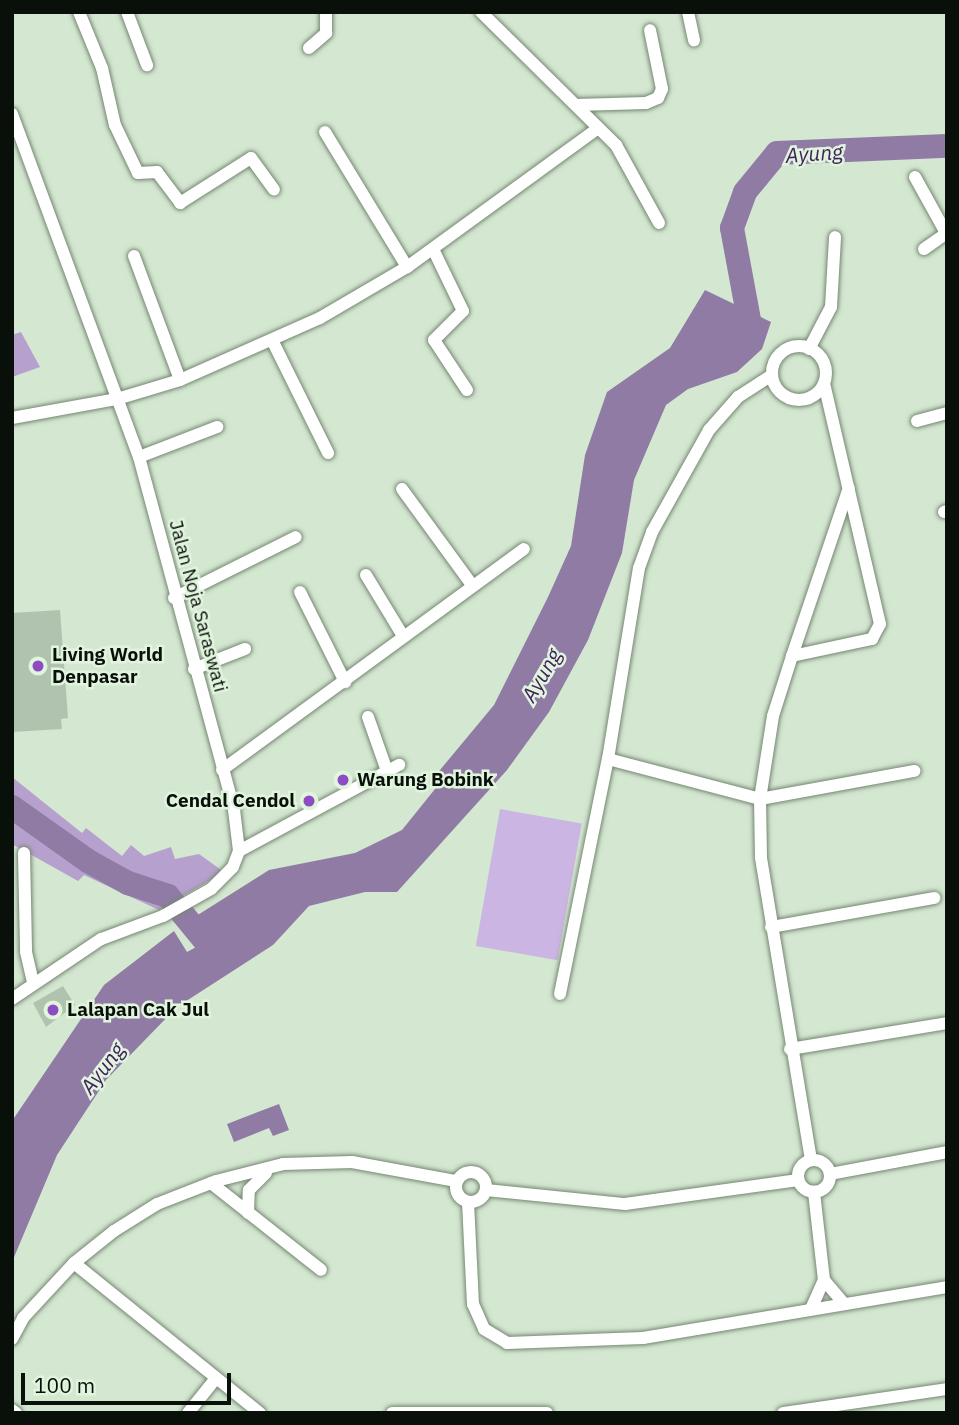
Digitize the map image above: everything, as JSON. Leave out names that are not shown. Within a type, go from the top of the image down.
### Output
[{"type":"street","points":[[79,12],[102,68],[115,125],[138,173],[157,172],[180,203],[251,158],[274,190]]},
{"type":"street","points":[[127,12],[147,65]]},
{"type":"street","points":[[309,48],[326,33],[326,12]]},
{"type":"street","points":[[481,12],[598,128],[640,182],[659,223]]},
{"type":"street","points":[[688,12],[694,40]]},
{"type":"street","points":[[576,105],[646,103],[658,98],[662,89],[650,30]]},
{"type":"street","name":"Jalan Noja Saraswati","points":[[12,114],[139,457],[174,598],[222,770],[239,851]]},
{"type":"street","points":[[12,418],[117,399],[180,380],[273,342],[407,267],[598,128]]},
{"type":"street","points":[[326,132],[407,267]]},
{"type":"street","points":[[915,177],[946,233],[924,249]]},
{"type":"street","points":[[809,349],[831,307],[835,237]]},
{"type":"street","points":[[433,249],[463,311],[434,340],[467,390]]},
{"type":"street","points":[[134,256],[180,380]]},
{"type":"street","points":[[273,342],[328,453]]},
{"type":"street","points":[[560,994],[608,759],[639,568],[652,532],[709,430],[738,397],[772,375],[780,354],[794,347],[809,349],[823,363],[824,383],[850,486],[879,634],[792,656]]},
{"type":"street","points":[[772,375],[778,390],[799,400],[814,396],[824,383]]},
{"type":"street","points":[[917,421],[947,413]]},
{"type":"street","points":[[139,457],[216,427]]},
{"type":"street","points":[[811,1160],[771,927],[760,799],[773,716],[850,486]]},
{"type":"street","points":[[402,489],[472,585]]},
{"type":"street","points":[[174,598],[296,537]]},
{"type":"street","points":[[222,770],[524,549]]},
{"type":"street","points":[[366,575],[404,636]]},
{"type":"street","points":[[300,592],[345,682]]},
{"type":"street","points":[[194,669],[245,649]]},
{"type":"street","points":[[12,999],[101,939],[163,916],[191,901],[227,875],[239,851],[393,768],[368,717]]},
{"type":"street","points":[[608,759],[760,799],[914,771]]},
{"type":"street","points":[[24,853],[26,953],[33,983]]},
{"type":"street","points":[[771,927],[933,898]]},
{"type":"street","points":[[790,1049],[947,1023]]},
{"type":"street","points":[[830,1174],[947,1152]]},
{"type":"street","points":[[798,1180],[801,1165],[811,1160],[821,1161],[830,1174]]},
{"type":"street","points":[[12,1339],[23,1318],[74,1263],[156,1204],[211,1183],[283,1164],[352,1162],[456,1181],[473,1171],[482,1176],[486,1190],[481,1198],[468,1202]]},
{"type":"street","points":[[248,1213],[254,1180],[283,1164]]},
{"type":"street","points":[[814,1192],[824,1188],[830,1174]]},
{"type":"street","points":[[486,1190],[625,1203],[798,1180],[814,1192],[824,1280],[811,1309]]},
{"type":"street","points":[[456,1181],[459,1196],[468,1202]]},
{"type":"street","points":[[211,1183],[321,1270]]},
{"type":"street","points":[[468,1202],[473,1304],[484,1329],[507,1343],[643,1338],[947,1287]]},
{"type":"street","points":[[74,1263],[260,1413]]},
{"type":"street","points":[[824,1280],[843,1303]]},
{"type":"street","points":[[188,1413],[216,1378]]},
{"type":"street","points":[[783,1413],[947,1389]]},
{"type":"street","points":[[392,1413],[547,1413]]},
{"type":"shaded area","points":[[21,332],[40,367],[12,377],[12,335]]},
{"type":"shaded area","points":[[12,777],[82,833],[86,828],[122,856],[131,845],[144,856],[171,847],[175,859],[199,854],[224,872],[159,910],[84,875],[78,881],[12,844]]},
{"type":"shaded area","points":[[500,809],[582,823],[558,960],[476,946]]},
{"type":"water","points":[[705,290],[771,322],[762,349],[737,372],[688,389],[666,405],[634,480],[622,553],[588,640],[549,712],[507,770],[397,892],[365,892],[309,906],[273,945],[177,1007],[106,1080],[57,1155],[12,1262],[12,1121],[104,985],[174,931],[187,952],[198,946],[185,923],[269,870],[355,853],[402,830],[439,784],[435,776],[494,705],[548,597],[571,546],[585,455],[607,392],[670,348]]},
{"type":"water","points":[[279,1104],[289,1130],[273,1136],[269,1128],[234,1142],[227,1124]]},
{"type":"building","name":"Living World Denpasar","points":[[60,610],[68,718],[61,719],[62,729],[12,732],[12,613]]},
{"type":"building","name":"Lalapan Cak Jul","points":[[63,986],[75,1005],[46,1027],[33,1003]]},
{"type":"waterway","name":"Ayung","points":[[749,340],[752,336],[732,228],[745,192],[777,153],[947,146]]},
{"type":"waterway","points":[[12,807],[88,861],[128,883],[168,896],[209,946]]},
{"type":"place","name":"Living World Denpasar","points":[[38,666]]},
{"type":"place","name":"Warung Bobink","points":[[343,780]]},
{"type":"place","name":"Cendal Cendol","points":[[309,801]]},
{"type":"place","name":"Lalapan Cak Jul","points":[[53,1010]]}]
